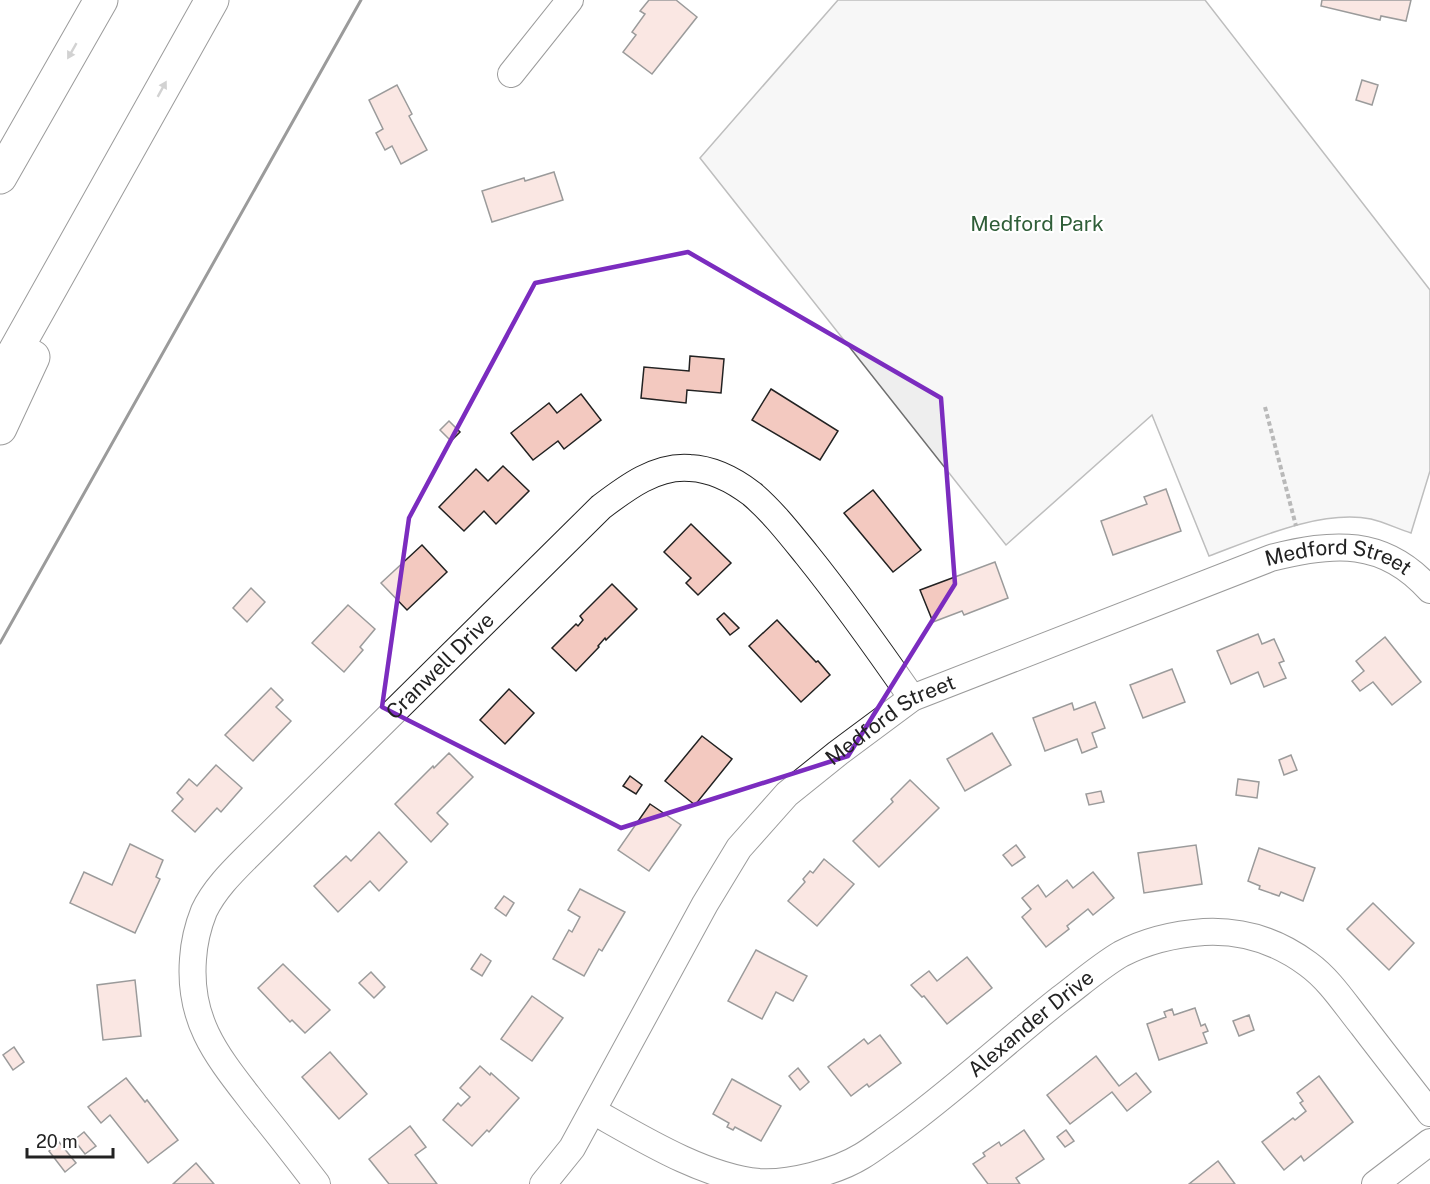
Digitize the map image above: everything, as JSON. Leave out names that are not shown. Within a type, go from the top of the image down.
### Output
[{"type":"highway","points":[[0,177],[101,0]]},
{"type":"highway","points":[[0,378],[212,0]]},
{"type":"highway","points":[[0,428],[134,140]]},
{"type":"street","points":[[511,74],[570,0]]},
{"type":"street","name":"Cranwell Drive","points":[[317,1184],[226,1068],[208,1040],[196,1010],[192,977],[195,942],[205,910],[224,882],[246,857],[601,507],[627,487],[657,472],[690,467],[723,476],[751,494],[776,517],[840,595],[912,698]]},
{"type":"street","name":"Medford Street","points":[[543,1184],[572,1148],[705,904],[739,848],[787,794],[912,698],[1271,558],[1303,550],[1336,546],[1368,550],[1399,564],[1430,590]]},
{"type":"street","name":"Alexander Drive","points":[[593,1111],[633,1134],[728,1177],[762,1182],[795,1179],[829,1171],[860,1158],[914,1120],[1042,1013],[1122,954],[1153,941],[1184,933],[1217,932],[1250,935],[1280,947],[1309,965],[1333,988],[1430,1113]]},
{"type":"street","points":[[1375,1184],[1430,1142]]},
{"type":"path","points":[[1265,407],[1303,550]]},
{"type":"highlighted area","points":[[688,252],[941,398],[955,584],[848,756],[621,828],[382,707],[409,518],[535,283]]},
{"type":"green space","name":"Medford Park","points":[[838,0],[1205,0],[1430,290],[1430,471],[1411,533],[1371,519],[1331,518],[1288,527],[1209,556],[1152,415],[1006,545],[700,158]]},
{"type":"building","points":[[649,0],[676,0],[697,17],[652,74],[623,52],[636,35],[632,32],[645,14],[640,11]]},
{"type":"building","points":[[1322,0],[1411,0],[1406,21],[1381,16],[1380,20],[1321,6]]},
{"type":"building","points":[[1362,80],[1378,85],[1372,105],[1356,100]]},
{"type":"building","points":[[397,85],[412,114],[409,116],[427,150],[401,164],[392,146],[385,150],[376,133],[383,129],[369,100]]},
{"type":"building","points":[[554,172],[563,200],[492,222],[482,191],[524,178],[525,181]]},
{"type":"building","points":[[690,356],[724,359],[721,393],[687,390],[686,403],[641,398],[644,367],[689,371]]},
{"type":"building","points":[[771,389],[838,431],[820,460],[752,420]]},
{"type":"building","points":[[581,394],[601,420],[564,449],[558,441],[533,460],[511,433],[549,403],[557,413]]},
{"type":"building","points":[[449,421],[460,432],[451,441],[440,430]]},
{"type":"building","points":[[503,466],[529,491],[496,524],[484,511],[464,531],[439,507],[476,469],[488,481]]},
{"type":"building","points":[[1166,489],[1181,531],[1113,555],[1101,521],[1147,504],[1144,497]]},
{"type":"building","points":[[873,490],[921,550],[893,572],[844,513]]},
{"type":"building","points":[[691,524],[731,563],[698,595],[686,583],[691,578],[664,552]]},
{"type":"building","points":[[422,545],[447,572],[407,610],[381,583]]},
{"type":"building","points":[[995,562],[1008,598],[964,615],[962,611],[933,622],[920,590]]},
{"type":"building","points":[[612,584],[637,609],[606,640],[605,638],[576,671],[552,648],[576,624],[578,626],[583,620],[580,616]]},
{"type":"building","points":[[251,588],[265,602],[247,622],[233,608]]},
{"type":"building","points":[[348,605],[375,629],[360,647],[363,650],[344,672],[312,643]]},
{"type":"building","points":[[724,613],[739,628],[730,635],[717,619]]},
{"type":"building","points":[[777,620],[830,675],[801,702],[749,646]]},
{"type":"building","points":[[1258,634],[1262,644],[1274,639],[1284,661],[1279,663],[1286,678],[1264,687],[1258,672],[1231,684],[1217,651]]},
{"type":"building","points":[[1385,637],[1421,682],[1392,705],[1373,682],[1360,691],[1352,681],[1364,671],[1356,661]]},
{"type":"building","points":[[1172,669],[1185,702],[1143,718],[1130,685]]},
{"type":"building","points":[[271,688],[283,700],[276,707],[291,721],[253,761],[225,735]]},
{"type":"building","points":[[509,689],[534,713],[505,744],[480,720]]},
{"type":"building","points":[[1095,702],[1105,728],[1092,733],[1097,747],[1082,753],[1077,739],[1045,751],[1033,718],[1072,703],[1074,710]]},
{"type":"building","points":[[992,733],[1011,765],[965,791],[947,759]]},
{"type":"building","points":[[702,736],[732,759],[695,805],[665,781]]},
{"type":"building","points":[[449,753],[473,777],[437,813],[448,824],[431,842],[395,804]]},
{"type":"building","points":[[1291,755],[1297,770],[1284,775],[1279,760]]},
{"type":"building","points":[[216,765],[242,788],[221,812],[217,808],[195,832],[172,811],[183,799],[177,793],[189,779],[197,786]]},
{"type":"building","points":[[630,776],[642,785],[636,794],[623,786]]},
{"type":"building","points":[[1238,779],[1259,782],[1257,798],[1236,795]]},
{"type":"building","points":[[910,780],[939,808],[879,867],[853,841],[893,802],[891,799]]},
{"type":"building","points":[[1101,791],[1104,802],[1089,805],[1086,794]]},
{"type":"building","points":[[650,804],[681,825],[649,871],[618,850]]},
{"type":"building","points":[[379,832],[407,862],[379,891],[370,881],[338,912],[314,886],[346,856],[351,861]]},
{"type":"building","points":[[130,844],[163,860],[156,877],[160,879],[135,933],[70,903],[84,872],[112,885]]},
{"type":"building","points":[[1016,845],[1025,857],[1012,866],[1003,855]]},
{"type":"building","points":[[1196,845],[1202,884],[1144,893],[1138,853]]},
{"type":"building","points":[[1259,848],[1315,868],[1303,901],[1281,892],[1279,896],[1259,889],[1260,886],[1248,881]]},
{"type":"building","points":[[824,859],[854,884],[817,926],[788,901],[805,882],[803,879],[810,871],[813,873]]},
{"type":"building","points":[[1093,872],[1114,898],[1093,915],[1088,909],[1067,926],[1069,929],[1046,947],[1022,917],[1031,909],[1022,898],[1038,885],[1046,897],[1067,880],[1073,888]]},
{"type":"building","points":[[580,889],[625,912],[602,951],[599,949],[584,976],[553,959],[569,930],[572,932],[580,917],[568,910]]},
{"type":"building","points":[[504,896],[514,903],[506,916],[495,908]]},
{"type":"building","points":[[1373,903],[1414,943],[1389,970],[1347,929]]},
{"type":"building","points":[[756,950],[807,976],[793,1001],[776,992],[762,1019],[728,1001]]},
{"type":"building","points":[[481,954],[491,961],[482,976],[471,969]]},
{"type":"building","points":[[967,957],[992,988],[947,1024],[924,996],[922,997],[911,985],[929,971],[937,981]]},
{"type":"building","points":[[283,964],[330,1010],[305,1033],[292,1020],[290,1022],[258,988]]},
{"type":"building","points":[[371,972],[385,987],[374,998],[359,983]]},
{"type":"building","points":[[135,980],[141,1036],[103,1040],[97,985]]},
{"type":"building","points":[[532,996],[563,1018],[532,1061],[501,1039]]},
{"type":"building","points":[[1195,1008],[1201,1026],[1205,1024],[1208,1031],[1203,1033],[1207,1043],[1159,1060],[1147,1024],[1166,1017],[1164,1012],[1172,1009],[1174,1015]]},
{"type":"building","points":[[1249,1015],[1254,1030],[1239,1036],[1233,1021]]},
{"type":"building","points":[[880,1035],[901,1063],[869,1087],[867,1084],[851,1096],[828,1067],[864,1039],[868,1044]]},
{"type":"building","points":[[14,1047],[24,1062],[13,1070],[3,1055]]},
{"type":"building","points":[[330,1052],[367,1094],[339,1119],[302,1077]]},
{"type":"building","points":[[1096,1056],[1119,1086],[1136,1073],[1151,1092],[1127,1111],[1112,1092],[1070,1124],[1047,1095]]},
{"type":"building","points":[[480,1066],[519,1098],[489,1132],[487,1130],[472,1146],[443,1120],[458,1103],[461,1106],[470,1097],[460,1088]]},
{"type":"building","points":[[798,1068],[809,1082],[800,1090],[789,1076]]},
{"type":"building","points":[[1319,1076],[1353,1122],[1304,1161],[1301,1156],[1284,1170],[1262,1142],[1306,1111],[1297,1093]]},
{"type":"building","points":[[126,1078],[145,1102],[147,1100],[178,1140],[148,1163],[110,1115],[101,1123],[88,1107]]},
{"type":"building","points":[[732,1079],[781,1106],[761,1141],[735,1127],[733,1130],[727,1127],[729,1123],[713,1114]]},
{"type":"building","points":[[410,1126],[426,1147],[415,1155],[437,1184],[389,1184],[369,1159]]},
{"type":"building","points":[[1024,1130],[1044,1159],[1016,1178],[1020,1184],[988,1184],[973,1164],[985,1156],[983,1153],[999,1142],[1001,1146]]},
{"type":"building","points":[[1066,1130],[1074,1141],[1065,1147],[1057,1137]]},
{"type":"building","points":[[84,1132],[96,1146],[85,1154],[74,1140]]},
{"type":"building","points":[[59,1142],[76,1163],[65,1172],[49,1151]]},
{"type":"building","points":[[1218,1161],[1235,1184],[1189,1184]]},
{"type":"building","points":[[196,1163],[214,1184],[173,1184]]},
{"type":"wall","points":[[0,643],[361,0]]}]
